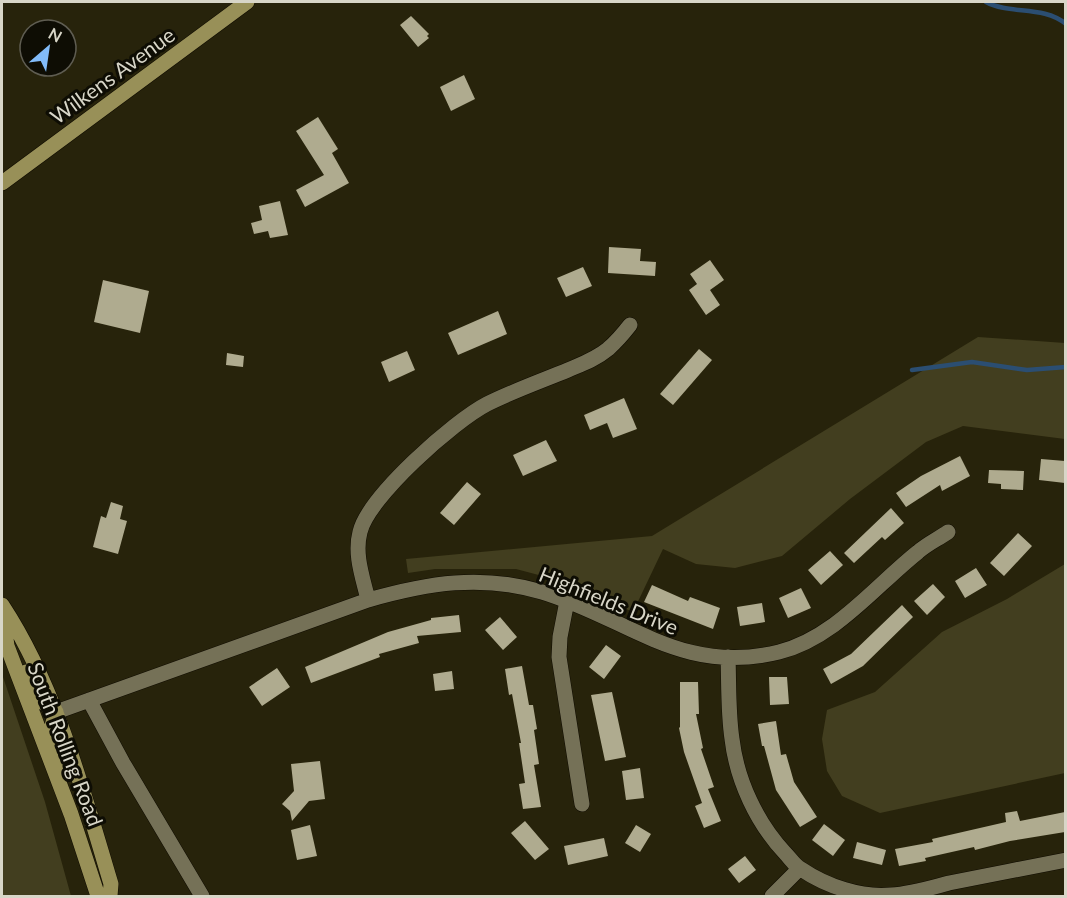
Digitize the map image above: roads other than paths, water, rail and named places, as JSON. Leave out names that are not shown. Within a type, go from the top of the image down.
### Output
[{"type":"main road","name":"Wilkens Avenue","points":[[2,183],[247,2]]},
{"type":"main road","name":"South Rolling Road","points":[[2,605],[20,632],[56,712],[111,884],[110,897]]},
{"type":"main road","name":"South Rolling Road","points":[[2,605],[6,646],[70,814],[98,897]]},
{"type":"main road","name":"South Rolling Road","points":[[56,712],[50,733],[103,897]]},
{"type":"street","points":[[368,600],[359,565],[358,548],[360,532],[377,500],[442,435],[463,418],[488,403],[589,361],[606,350],[630,325]]},
{"type":"street","name":"Highfields Drive","points":[[56,712],[368,600],[440,583],[476,582],[540,591],[659,643],[705,656],[729,657],[780,651],[807,641],[830,627],[920,550],[948,532]]},
{"type":"street","points":[[567,601],[560,637],[559,657],[582,804]]},
{"type":"street","points":[[729,657],[732,741],[741,777],[751,804],[773,840],[799,869],[846,890],[868,895],[891,896],[921,894],[947,884],[1065,860]]},
{"type":"street","name":"South Rolling Road","points":[[89,700],[123,763],[202,897]]},
{"type":"street","points":[[772,897],[799,869]]},
{"type":"waterway","points":[[986,2],[1005,8],[1047,14],[1066,24]]},
{"type":"waterway","points":[[912,370],[972,362],[1027,370],[1066,367]]}]
